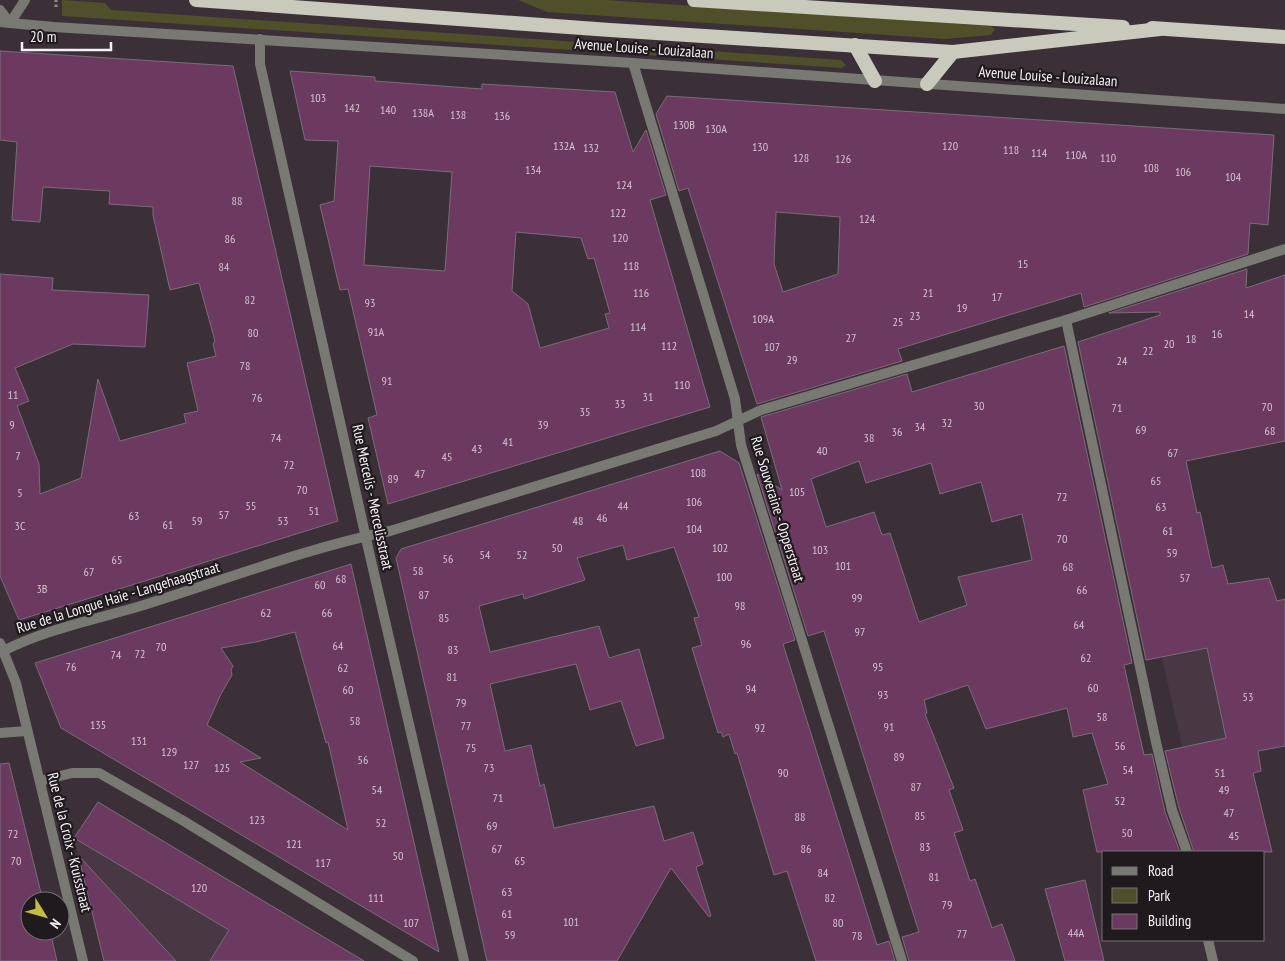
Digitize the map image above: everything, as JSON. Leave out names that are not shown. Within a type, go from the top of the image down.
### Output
[{"type":"highway","points":[[196,0],[610,30],[954,52],[1160,29]]},
{"type":"highway","points":[[694,0],[1285,37]]},
{"type":"highway","points":[[855,45],[875,81]]},
{"type":"highway","points":[[927,84],[954,52]]},
{"type":"street","points":[[0,10],[5,23],[25,0]]},
{"type":"street","name":"Avenue Louise - Louizalaan","points":[[5,23],[632,63],[1285,109]]},
{"type":"street","name":"Rue Mercelis - Mercelisstraat","points":[[260,39],[260,64],[464,961]]},
{"type":"street","name":"Rue Souveraine - Opperstraat","points":[[632,63],[735,399],[742,445],[902,961]]},
{"type":"street","name":"Rue de la Longue Haie - Langehaagstraat","points":[[2,647],[244,574],[336,543],[390,531],[706,434],[761,410],[1066,320],[1285,249]]},
{"type":"street","points":[[1066,320],[1156,742],[1172,810],[1187,851]]},
{"type":"street","name":"Rue de la Croix - Kruisstraat","points":[[2,647],[16,683],[83,961]]},
{"type":"street","points":[[0,733],[28,731]]},
{"type":"street","points":[[40,781],[72,773],[99,773],[182,820],[413,961]]},
{"type":"street","points":[[1208,941],[1213,961]]},
{"type":"shaded area","points":[[1269,578],[1277,600],[1285,599],[1285,746],[1187,767],[1147,593]]},
{"type":"shaded area","points":[[98,802],[366,961],[104,961],[74,838]]},
{"type":"green space","points":[[62,0],[105,3],[111,10],[841,60],[846,65],[842,68],[62,16]]},
{"type":"green space","points":[[518,0],[606,0],[991,26],[995,29],[991,35],[945,39],[547,12]]},
{"type":"building","points":[[0,51],[233,66],[338,521],[19,620],[0,576],[0,274],[53,278],[52,290],[149,295],[145,347],[73,344],[15,368],[29,401],[17,406],[39,464],[40,494],[81,478],[98,379],[120,441],[186,423],[184,414],[198,411],[187,363],[216,356],[213,344],[215,341],[199,283],[170,290],[153,215],[153,207],[109,204],[110,191],[43,187],[40,222],[12,220],[17,142],[0,140]]},
{"type":"building","points":[[290,71],[375,77],[375,81],[482,89],[482,84],[615,92],[633,152],[646,130],[666,195],[650,200],[710,407],[388,504],[368,418],[377,415],[348,289],[340,290],[320,205],[334,201],[338,141],[305,140]],"holes":[[[370,166],[452,172],[445,271],[364,265]],[[516,232],[581,238],[588,259],[594,258],[610,313],[605,314],[609,328],[540,348],[528,304],[512,291]]]},
{"type":"building","points":[[667,96],[1274,135],[1268,225],[1250,223],[1248,254],[1084,307],[1081,293],[986,322],[898,349],[902,361],[757,404],[688,188],[679,191],[656,114]],"holes":[[[776,212],[840,217],[838,274],[783,292],[774,264]]]},
{"type":"building","points":[[1247,269],[1246,288],[1285,275],[1285,441],[1186,461],[1197,513],[1200,512],[1212,568],[1223,565],[1228,584],[1269,578],[1277,601],[1285,599],[1285,746],[1258,751],[1261,771],[1253,773],[1272,852],[1194,851],[1179,808],[1165,751],[1226,738],[1207,648],[1146,660],[1078,342],[1160,315],[1160,312],[1109,313]]},
{"type":"building","points":[[1064,346],[1132,663],[1124,665],[1144,755],[1152,754],[1165,812],[1180,851],[1097,852],[1083,790],[1108,784],[1092,733],[1073,737],[1067,708],[986,729],[968,685],[924,700],[927,713],[925,714],[954,788],[949,790],[963,830],[954,833],[970,881],[975,879],[992,928],[1002,924],[1015,961],[909,961],[902,937],[919,932],[824,631],[808,636],[757,474],[782,490],[761,417],[907,374],[912,392]],"holes":[[[859,461],[866,483],[931,463],[940,494],[981,482],[992,522],[1022,514],[1032,560],[958,577],[967,605],[919,622],[890,533],[882,535],[874,512],[826,527],[811,479]]]},
{"type":"building","points":[[720,451],[739,463],[795,640],[783,644],[877,945],[889,941],[895,961],[816,961],[787,871],[774,875],[737,753],[735,754],[729,734],[723,737],[721,732],[718,733],[692,648],[702,645],[694,618],[699,617],[674,547],[627,560],[623,545],[577,558],[585,580],[524,599],[523,594],[479,606],[490,652],[599,626],[609,658],[639,649],[664,738],[636,746],[621,701],[590,710],[576,664],[490,684],[505,751],[531,745],[540,786],[544,784],[554,828],[654,806],[664,841],[693,832],[703,864],[696,867],[711,916],[709,917],[671,868],[617,961],[487,961],[396,558],[401,549]]},
{"type":"building","points":[[351,564],[439,952],[61,728],[35,663]],"holes":[[[295,632],[326,743],[328,742],[348,830],[240,762],[261,758],[207,725],[232,675],[231,670],[233,666],[221,648],[256,642]]]},
{"type":"building","points":[[9,763],[41,891],[20,891],[20,941],[52,941],[57,961],[0,961],[0,764]]},
{"type":"building","points":[[98,802],[364,961],[210,961],[229,930],[74,838]]},
{"type":"building","points":[[78,855],[176,961],[104,961]]},
{"type":"building","points":[[1085,880],[1104,961],[1065,961],[1045,889]]}]
